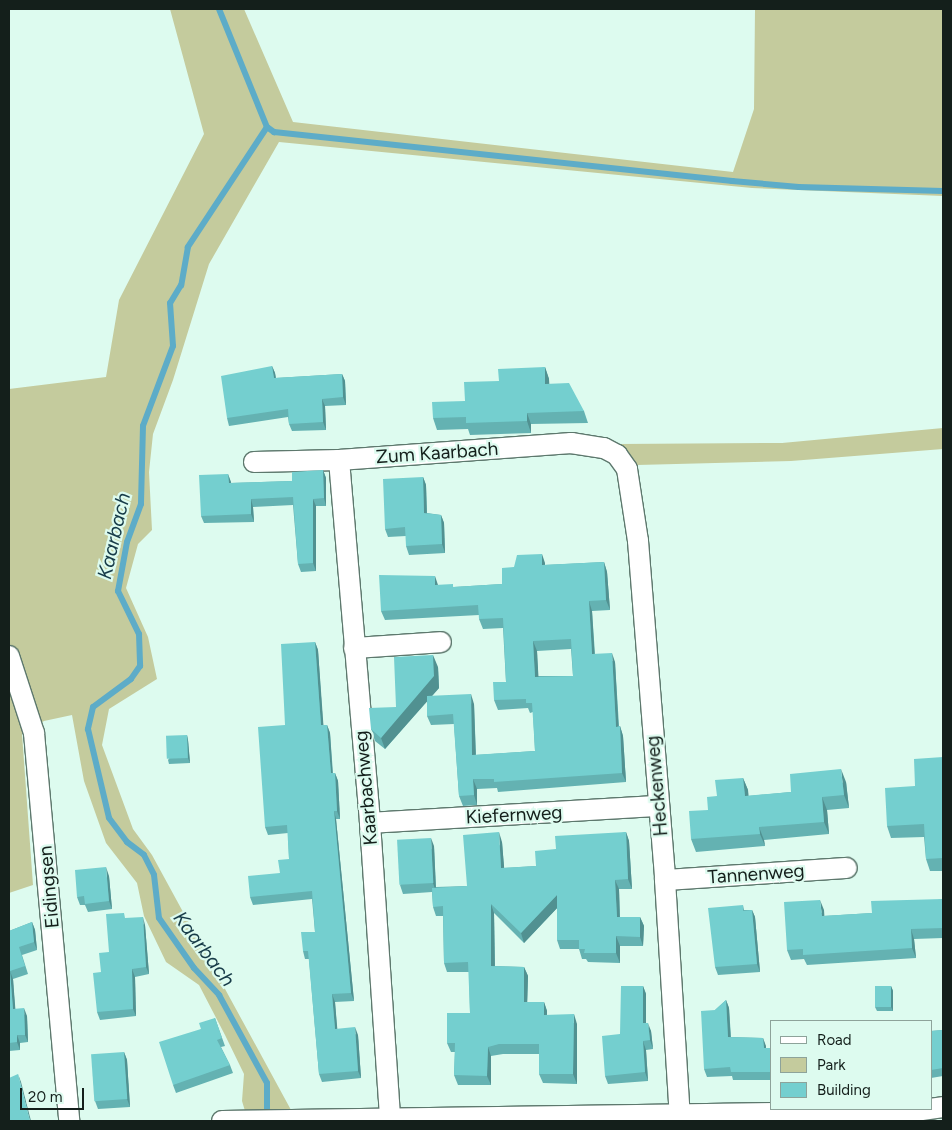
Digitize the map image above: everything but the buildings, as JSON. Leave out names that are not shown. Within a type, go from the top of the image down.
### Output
[{"type":"street","name":"Zum Kaarbach","points":[[254,462],[339,460],[571,443],[593,444],[617,455]]},
{"type":"street","name":"Heckenweg","points":[[617,455],[627,469],[631,484],[636,532],[665,880],[680,1117]]},
{"type":"street","name":"Kaarbachweg","points":[[339,460],[370,823],[390,1117]]},
{"type":"street","points":[[354,648],[441,642]]},
{"type":"street","name":"Eidingsen","points":[[9,656],[34,733],[69,1121]]},
{"type":"street","name":"Kiefernweg","points":[[370,823],[658,806]]},
{"type":"street","name":"Tannenweg","points":[[665,880],[847,868]]},
{"type":"street","points":[[222,1121],[390,1117],[680,1117],[924,1110]]},
{"type":"green space","points":[[170,9],[244,9],[293,122],[733,172],[754,109],[755,9],[943,9],[943,196],[752,188],[279,142],[209,264],[173,380],[153,434],[149,472],[152,530],[138,544],[126,588],[148,637],[157,679],[109,709],[102,745],[133,829],[152,855],[297,1121],[248,1121],[242,1101],[244,1074],[225,1035],[199,985],[166,962],[144,916],[137,883],[106,843],[84,781],[72,715],[44,721],[22,734],[33,885],[9,893],[9,389],[106,377],[119,300],[204,134]]},
{"type":"green space","points":[[943,428],[943,449],[791,461],[637,465],[618,444],[782,443]]},
{"type":"waterway","name":"Kaarbach","points":[[219,9],[267,127],[188,247],[181,285],[170,303],[173,346],[143,426],[141,504],[127,542],[118,591],[139,634],[140,666],[131,679],[93,707],[88,729],[109,818],[127,842],[144,855],[154,875],[159,918],[194,968],[219,995],[267,1083],[267,1118]]},
{"type":"waterway","points":[[267,127],[274,132],[732,181],[799,187],[943,191]]}]
